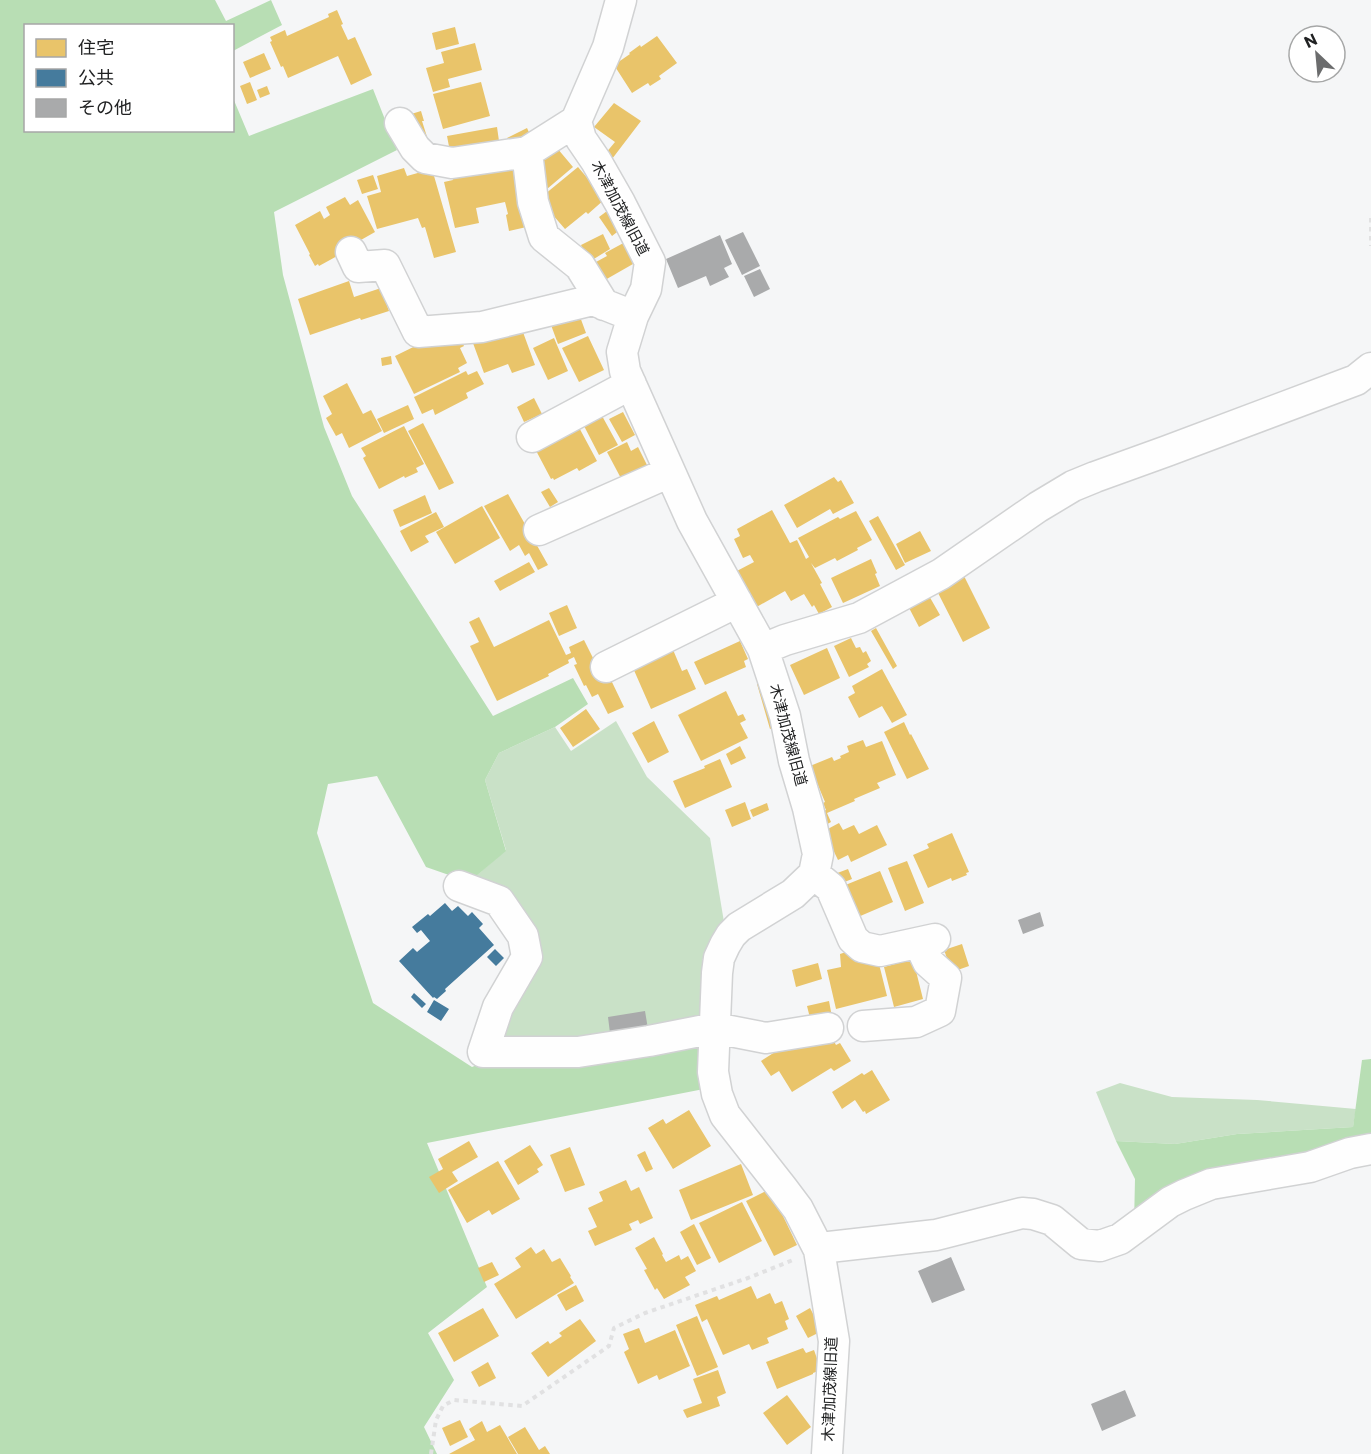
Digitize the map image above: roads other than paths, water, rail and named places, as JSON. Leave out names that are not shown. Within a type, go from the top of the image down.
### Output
[{"type":"street","points":[[400,123],[415,148],[425,158],[452,163],[527,152],[576,121],[608,47],[621,0]]},
{"type":"street","name":"木津加茂線旧道","points":[[576,121],[581,139],[620,203],[650,262],[646,289],[633,316],[622,352],[625,371],[692,521],[763,649],[785,716],[818,854],[814,874],[793,894],[739,927],[725,945],[719,958],[717,973],[713,1072],[724,1115],[798,1209],[819,1250],[834,1341],[827,1454]]},
{"type":"street","points":[[527,152],[533,202],[544,237],[580,266],[604,304]]},
{"type":"street","points":[[351,252],[358,267],[385,265],[418,332],[482,327],[593,300],[633,316]]},
{"type":"street","points":[[763,649],[785,640],[859,618],[941,574],[1038,507],[1073,486],[1356,380],[1371,368]]},
{"type":"street","points":[[532,437],[631,384]]},
{"type":"street","points":[[540,530],[670,472]]},
{"type":"street","points":[[606,667],[737,602]]},
{"type":"street","points":[[814,874],[831,888],[853,939],[862,947],[880,951],[927,941],[928,962],[946,978],[940,1011],[916,1022],[863,1026]]},
{"type":"street","points":[[459,886],[499,901],[523,936],[527,957],[498,1007],[483,1052],[578,1052],[715,1028],[766,1038],[828,1029]]},
{"type":"street","points":[[819,1250],[936,1235],[1023,1213],[1052,1220],[1081,1244],[1100,1246],[1120,1239],[1177,1199],[1211,1184],[1310,1167],[1350,1153],[1371,1149]]}]
